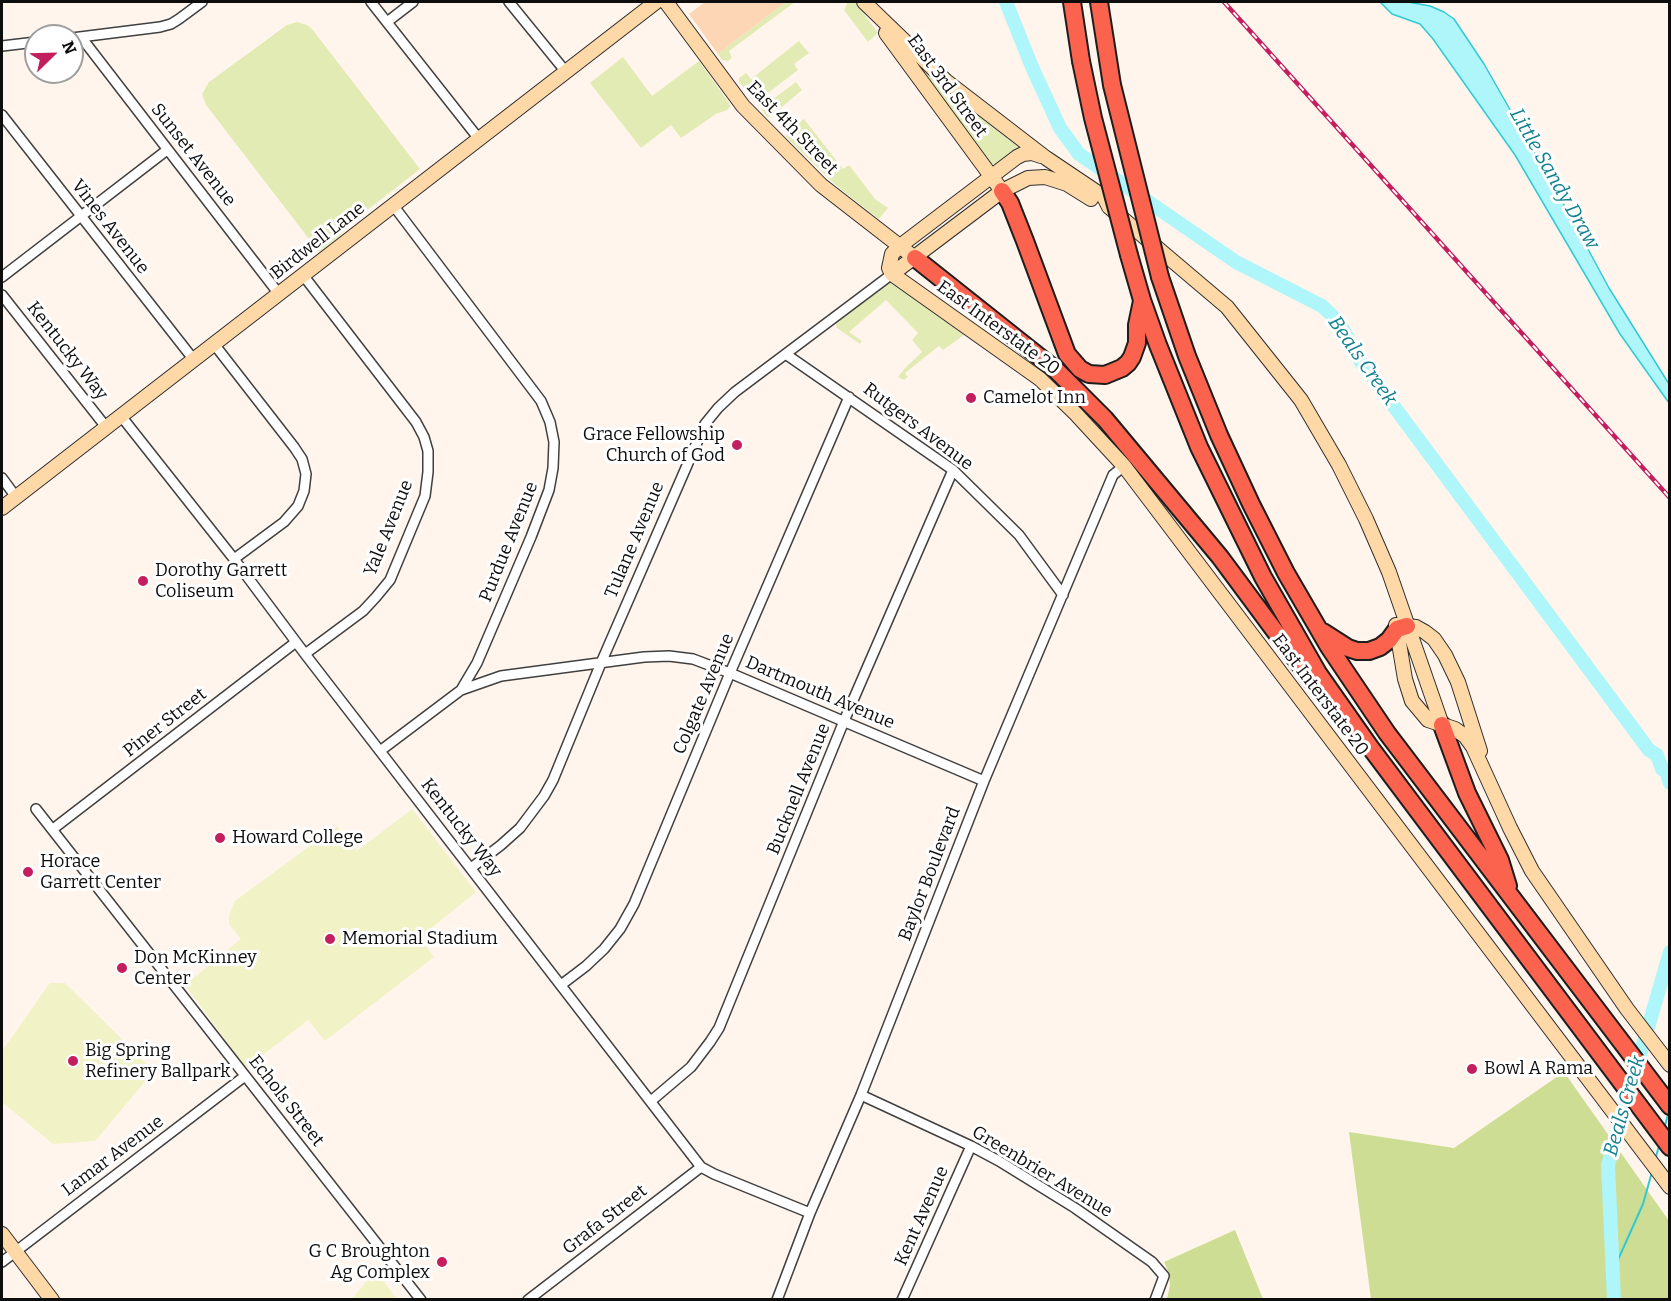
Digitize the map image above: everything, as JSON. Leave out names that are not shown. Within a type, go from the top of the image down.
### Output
[{"type":"highway","points":[[1072,2],[1081,61],[1094,117],[1142,300],[1188,421],[1239,532],[1318,673],[1348,718],[1670,1147]]},
{"type":"highway","points":[[1099,2],[1112,85],[1160,277],[1187,356],[1219,435],[1286,573],[1317,628],[1387,732],[1670,1106]]},
{"type":"highway","points":[[1002,191],[1010,203],[1067,354],[1080,369],[1089,374],[1105,375],[1122,369],[1128,363],[1137,343],[1137,325],[1142,300]]},
{"type":"highway","points":[[915,258],[1056,370],[1105,419],[1220,557],[1326,699],[1348,718]]},
{"type":"highway","points":[[1317,628],[1348,648],[1357,651],[1369,651],[1380,647],[1402,628]]},
{"type":"highway","points":[[1442,725],[1467,793],[1500,860],[1511,895]]},
{"type":"main road","name":"Birdwell Lane","points":[[2,508],[656,2]]},
{"type":"main road","name":"East 4th Street","points":[[666,2],[743,106],[821,185],[915,258]]},
{"type":"main road","points":[[864,2],[946,81],[1046,158],[1104,197],[1109,207],[1227,307],[1301,400],[1339,465],[1389,572],[1402,628],[1442,725]]},
{"type":"main road","name":"East 3rd Street","points":[[864,2],[1002,191]]},
{"type":"main road","points":[[892,274],[889,268],[892,254],[900,246],[991,176],[1023,154],[1032,153],[1046,158]]},
{"type":"main road","name":"Tulane Avenue","points":[[892,274],[1002,191],[1028,178],[1045,177],[1067,184],[1097,203],[1109,207]]},
{"type":"main road","name":"East Interstate 20","points":[[892,274],[1040,379],[1124,466],[1670,1187]]},
{"type":"main road","points":[[1402,628],[1416,627],[1425,632],[1434,639],[1445,655],[1458,682],[1488,779]]},
{"type":"main road","points":[[1402,628],[1405,679],[1412,701],[1428,720],[1455,729],[1465,736],[1473,747],[1532,871],[1627,1009],[1670,1065]]},
{"type":"main road","points":[[2,1234],[52,1299]]},
{"type":"street","points":[[84,37],[171,24],[202,2]]},
{"type":"street","points":[[371,2],[479,139]]},
{"type":"street","points":[[387,22],[413,2]]},
{"type":"street","points":[[509,2],[566,72]]},
{"type":"street","points":[[2,46],[24,43]]},
{"type":"street","name":"Sunset Avenue","points":[[84,48],[279,294]]},
{"type":"street","name":"Vines Avenue","points":[[2,115],[194,360]]},
{"type":"street","points":[[2,277],[167,150]]},
{"type":"street","name":"Purdue Avenue","points":[[380,751],[461,690],[480,654],[549,490],[554,442],[550,422],[541,401],[393,205]]},
{"type":"street","name":"Tulane Avenue","points":[[471,868],[520,828],[553,780],[705,424],[735,392],[892,274]]},
{"type":"street","name":"Yale Avenue","points":[[303,275],[416,422],[428,451],[425,496],[390,580],[363,611],[305,654]]},
{"type":"street","name":"Kentucky Way","points":[[2,295],[106,427]]},
{"type":"street","points":[[214,344],[294,447],[302,459],[306,474],[304,491],[298,506],[284,522],[234,559]]},
{"type":"street","name":"Rutgers Avenue","points":[[787,355],[953,470],[1019,535],[1063,595]]},
{"type":"street","name":"Colgate Avenue","points":[[561,984],[586,966],[604,949],[620,929],[634,904],[849,397]]},
{"type":"street","name":"Kentucky Way","points":[[121,416],[234,559],[701,1167],[810,1213]]},
{"type":"street","name":"Baylor Boulevard","points":[[780,1298],[810,1213],[861,1095],[984,781],[1113,475],[1124,466]]},
{"type":"street","name":"Bucknell Avenue","points":[[651,1101],[691,1067],[718,1028],[844,721],[953,470]]},
{"type":"street","points":[[2,478],[16,497]]},
{"type":"street","name":"Piner Street","points":[[53,829],[296,642]]},
{"type":"street","name":"Dartmouth Avenue","points":[[461,690],[501,676],[645,657],[669,656],[693,659],[984,781]]},
{"type":"street","name":"Echols Street","points":[[36,809],[421,1299]]},
{"type":"street","name":"Lamar Avenue","points":[[2,1262],[245,1076]]},
{"type":"street","name":"Greenbrier Avenue","points":[[861,1095],[971,1146],[1076,1208],[1152,1262],[1164,1276],[1155,1299]]},
{"type":"street","name":"Kent Avenue","points":[[902,1299],[971,1146]]},
{"type":"street","name":"Grafa Street","points":[[528,1299],[701,1167]]},
{"type":"green space","points":[[786,2],[795,2],[729,51],[732,58],[728,61],[722,60],[718,54]]},
{"type":"green space","points":[[848,2],[855,2],[878,33],[868,42],[844,10]]},
{"type":"green space","points":[[297,22],[312,29],[420,169],[366,211],[319,252],[206,105],[202,94],[209,82],[287,25]]},
{"type":"green space","points":[[799,41],[809,53],[794,64],[798,70],[756,102],[739,82],[739,78],[746,73],[751,79]]},
{"type":"green space","points":[[909,53],[1025,147],[1009,154],[996,164],[992,164]]},
{"type":"green space","points":[[623,57],[652,96],[699,61],[731,106],[681,138],[671,125],[641,148],[590,83]]},
{"type":"green space","points":[[796,82],[802,90],[767,117],[761,108]]},
{"type":"green space","points":[[804,119],[843,169],[849,165],[875,199],[888,208],[879,219],[839,188],[786,137],[792,124],[795,125]]},
{"type":"green space","points":[[889,281],[893,281],[966,332],[943,350],[939,346],[905,373],[908,377],[904,380],[898,377],[922,352],[912,340],[918,333],[886,300],[849,332],[862,341],[860,344],[836,325]]},
{"type":"green space","name":"Memorial Stadium","points":[[412,809],[476,892],[419,938],[434,957],[325,1041],[308,1020],[246,1068],[185,985],[241,939],[229,924],[229,916],[235,901],[337,826],[357,851]]},
{"type":"green space","name":"Big Spring Refinery Ballpark","points":[[50,983],[65,983],[154,1071],[95,1141],[53,1144],[2,1102],[2,1051]]},
{"type":"green space","points":[[1564,1072],[1669,1221],[1669,1299],[1371,1299],[1349,1132],[1454,1148]]},
{"type":"green space","points":[[1235,1230],[1263,1299],[1167,1299],[1170,1285],[1169,1273],[1164,1262]]},
{"type":"green space","points":[[374,1278],[382,1279],[397,1299],[352,1299],[366,1282]]},
{"type":"sand","points":[[705,2],[786,2],[718,54],[689,14]]},
{"type":"water","points":[[1380,2],[1408,2],[1430,6],[1454,19],[1484,64],[1609,288],[1669,384],[1669,403],[1620,334],[1515,155],[1433,39],[1420,24],[1392,14]]},
{"type":"waterway","name":"Beals Creek","points":[[1006,2],[1060,128],[1079,154],[1236,262],[1322,306],[1339,322],[1361,362],[1649,750],[1657,755],[1670,783]]},
{"type":"waterway","name":"Beals Creek","points":[[1614,1300],[1608,1165],[1670,952]]},
{"type":"waterway","name":"Little Sandy Draw","points":[[1664,1129],[1669,1111]]},
{"type":"waterway","name":"Little Sandy Draw","points":[[1655,1160],[1659,1146]]},
{"type":"waterway","name":"Little Sandy Draw","points":[[1613,1271],[1643,1204],[1652,1172]]},
{"type":"railway","points":[[1224,2],[1670,498]]},
{"type":"place","name":"Camelot Inn","points":[[971,398]]},
{"type":"place","name":"Grace Fellowship Church of God","points":[[737,445]]},
{"type":"place","name":"Dorothy Garrett Coliseum","points":[[143,581]]},
{"type":"place","name":"Howard College","points":[[220,838]]},
{"type":"place","name":"Horace Garrett Center","points":[[28,872]]},
{"type":"place","name":"Memorial Stadium","points":[[330,939]]},
{"type":"place","name":"Don McKinney Center","points":[[122,968]]},
{"type":"place","name":"Big Spring Refinery Ballpark","points":[[73,1061]]},
{"type":"place","name":"Bowl A Rama","points":[[1472,1069]]},
{"type":"place","name":"G C Broughton Ag Complex","points":[[442,1262]]}]
